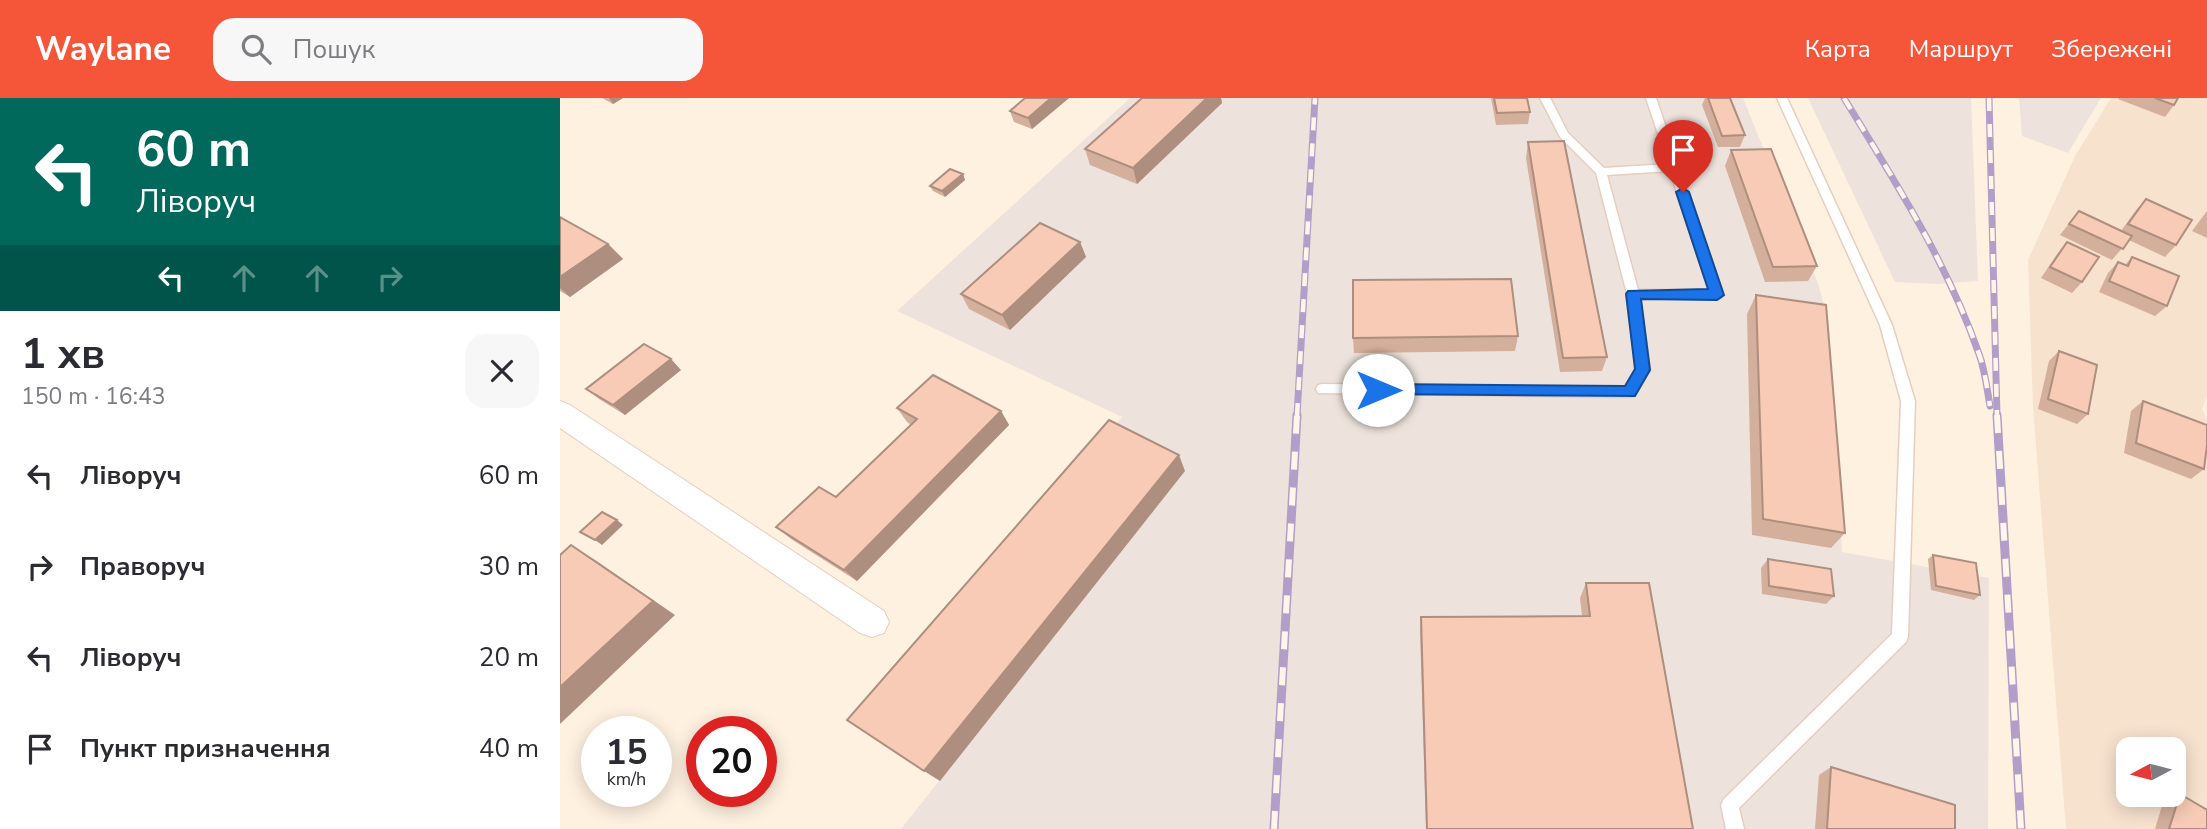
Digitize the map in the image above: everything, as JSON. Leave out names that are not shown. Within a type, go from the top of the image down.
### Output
[{"type":"street","points":[[560,413],[872,622]]},
{"type":"lane","points":[[1322,389],[1629,392],[1643,370],[1633,294],[1601,172],[1564,135],[1545,98]]},
{"type":"lane","points":[[1633,294],[1717,295],[1651,98]]},
{"type":"lane","points":[[1735,829],[1730,805],[1900,637],[1908,401],[1886,325],[1782,98]]},
{"type":"lane","points":[[1601,172],[1674,167]]},
{"type":"shaded area","points":[[1130,98],[1743,98],[1818,283],[1829,324],[1842,552],[1989,578],[1988,829],[901,829],[1184,471],[1109,433],[1122,417],[897,311]]},
{"type":"shaded area","points":[[1808,98],[1971,98],[1978,281],[1938,284],[1895,282]]},
{"type":"shaded area","points":[[2019,98],[2101,98],[2068,153],[2022,136]]},
{"type":"shaded area","points":[[2111,98],[2207,98],[2207,396],[2202,409],[2207,420],[2207,829],[2066,829],[2033,408],[2028,260],[2075,156]]},
{"type":"building","points":[[1025,98],[1051,98],[1028,118],[1010,111]]},
{"type":"building","points":[[1142,98],[1207,98],[1133,168],[1085,149]]},
{"type":"building","points":[[1494,98],[1527,98],[1530,112],[1497,113]]},
{"type":"building","points":[[1708,98],[1730,98],[1745,135],[1722,136]]},
{"type":"building","points":[[2155,98],[2178,98],[2174,105]]},
{"type":"building","points":[[1564,141],[1607,357],[1563,358],[1528,142]]},
{"type":"building","points":[[1771,149],[1817,266],[1773,267],[1731,150]]},
{"type":"building","points":[[950,169],[963,174],[942,191],[930,186]]},
{"type":"building","points":[[2146,199],[2192,220],[2176,245],[2128,224]]},
{"type":"building","points":[[2079,211],[2132,236],[2123,249],[2069,224]]},
{"type":"building","points":[[560,217],[608,244],[560,277]]},
{"type":"building","points":[[1040,223],[1080,242],[1002,315],[961,294]]},
{"type":"building","points":[[2067,242],[2099,257],[2082,282],[2050,267]]},
{"type":"building","points":[[2132,257],[2179,276],[2167,306],[2109,281],[2118,262],[2128,266]]},
{"type":"building","points":[[1511,279],[1518,336],[1353,338],[1353,280]]},
{"type":"building","points":[[1756,295],[1826,305],[1845,533],[1763,519]]},
{"type":"building","points":[[644,344],[671,359],[613,405],[586,389]]},
{"type":"building","points":[[2059,351],[2097,365],[2088,414],[2048,399]]},
{"type":"building","points":[[933,375],[1001,411],[844,570],[776,527],[819,487],[836,497],[917,419],[897,408]]},
{"type":"building","points":[[2143,401],[2207,425],[2204,469],[2136,443]]},
{"type":"building","points":[[1109,420],[1179,455],[924,771],[847,720]]},
{"type":"building","points":[[602,512],[617,520],[595,540],[580,532]]},
{"type":"building","points":[[571,545],[653,601],[560,687],[560,555]]},
{"type":"building","points":[[1933,555],[1976,563],[1980,595],[1936,586]]},
{"type":"building","points":[[1768,559],[1831,569],[1834,596],[1769,586]]},
{"type":"building","points":[[1586,583],[1649,583],[1693,829],[1427,829],[1421,617],[1590,616]]},
{"type":"building","points":[[1831,767],[1955,805],[1955,829],[1827,829]]},
{"type":"building","points":[[2186,798],[2207,810],[2207,829],[2169,829],[2176,807],[2186,807]]},
{"type":"railway","points":[[1297,416],[1315,98]]},
{"type":"railway","points":[[1844,98],[1918,222],[1951,287],[1981,360],[1990,406]]},
{"type":"railway","points":[[1989,98],[1997,416]]},
{"type":"railway","points":[[1274,829],[1297,415]]},
{"type":"railway","points":[[1997,415],[2021,829]]},
{"type":"route","points":[[1378,390],[1629,392],[1643,370],[1633,294],[1717,295],[1683,192]]}]
